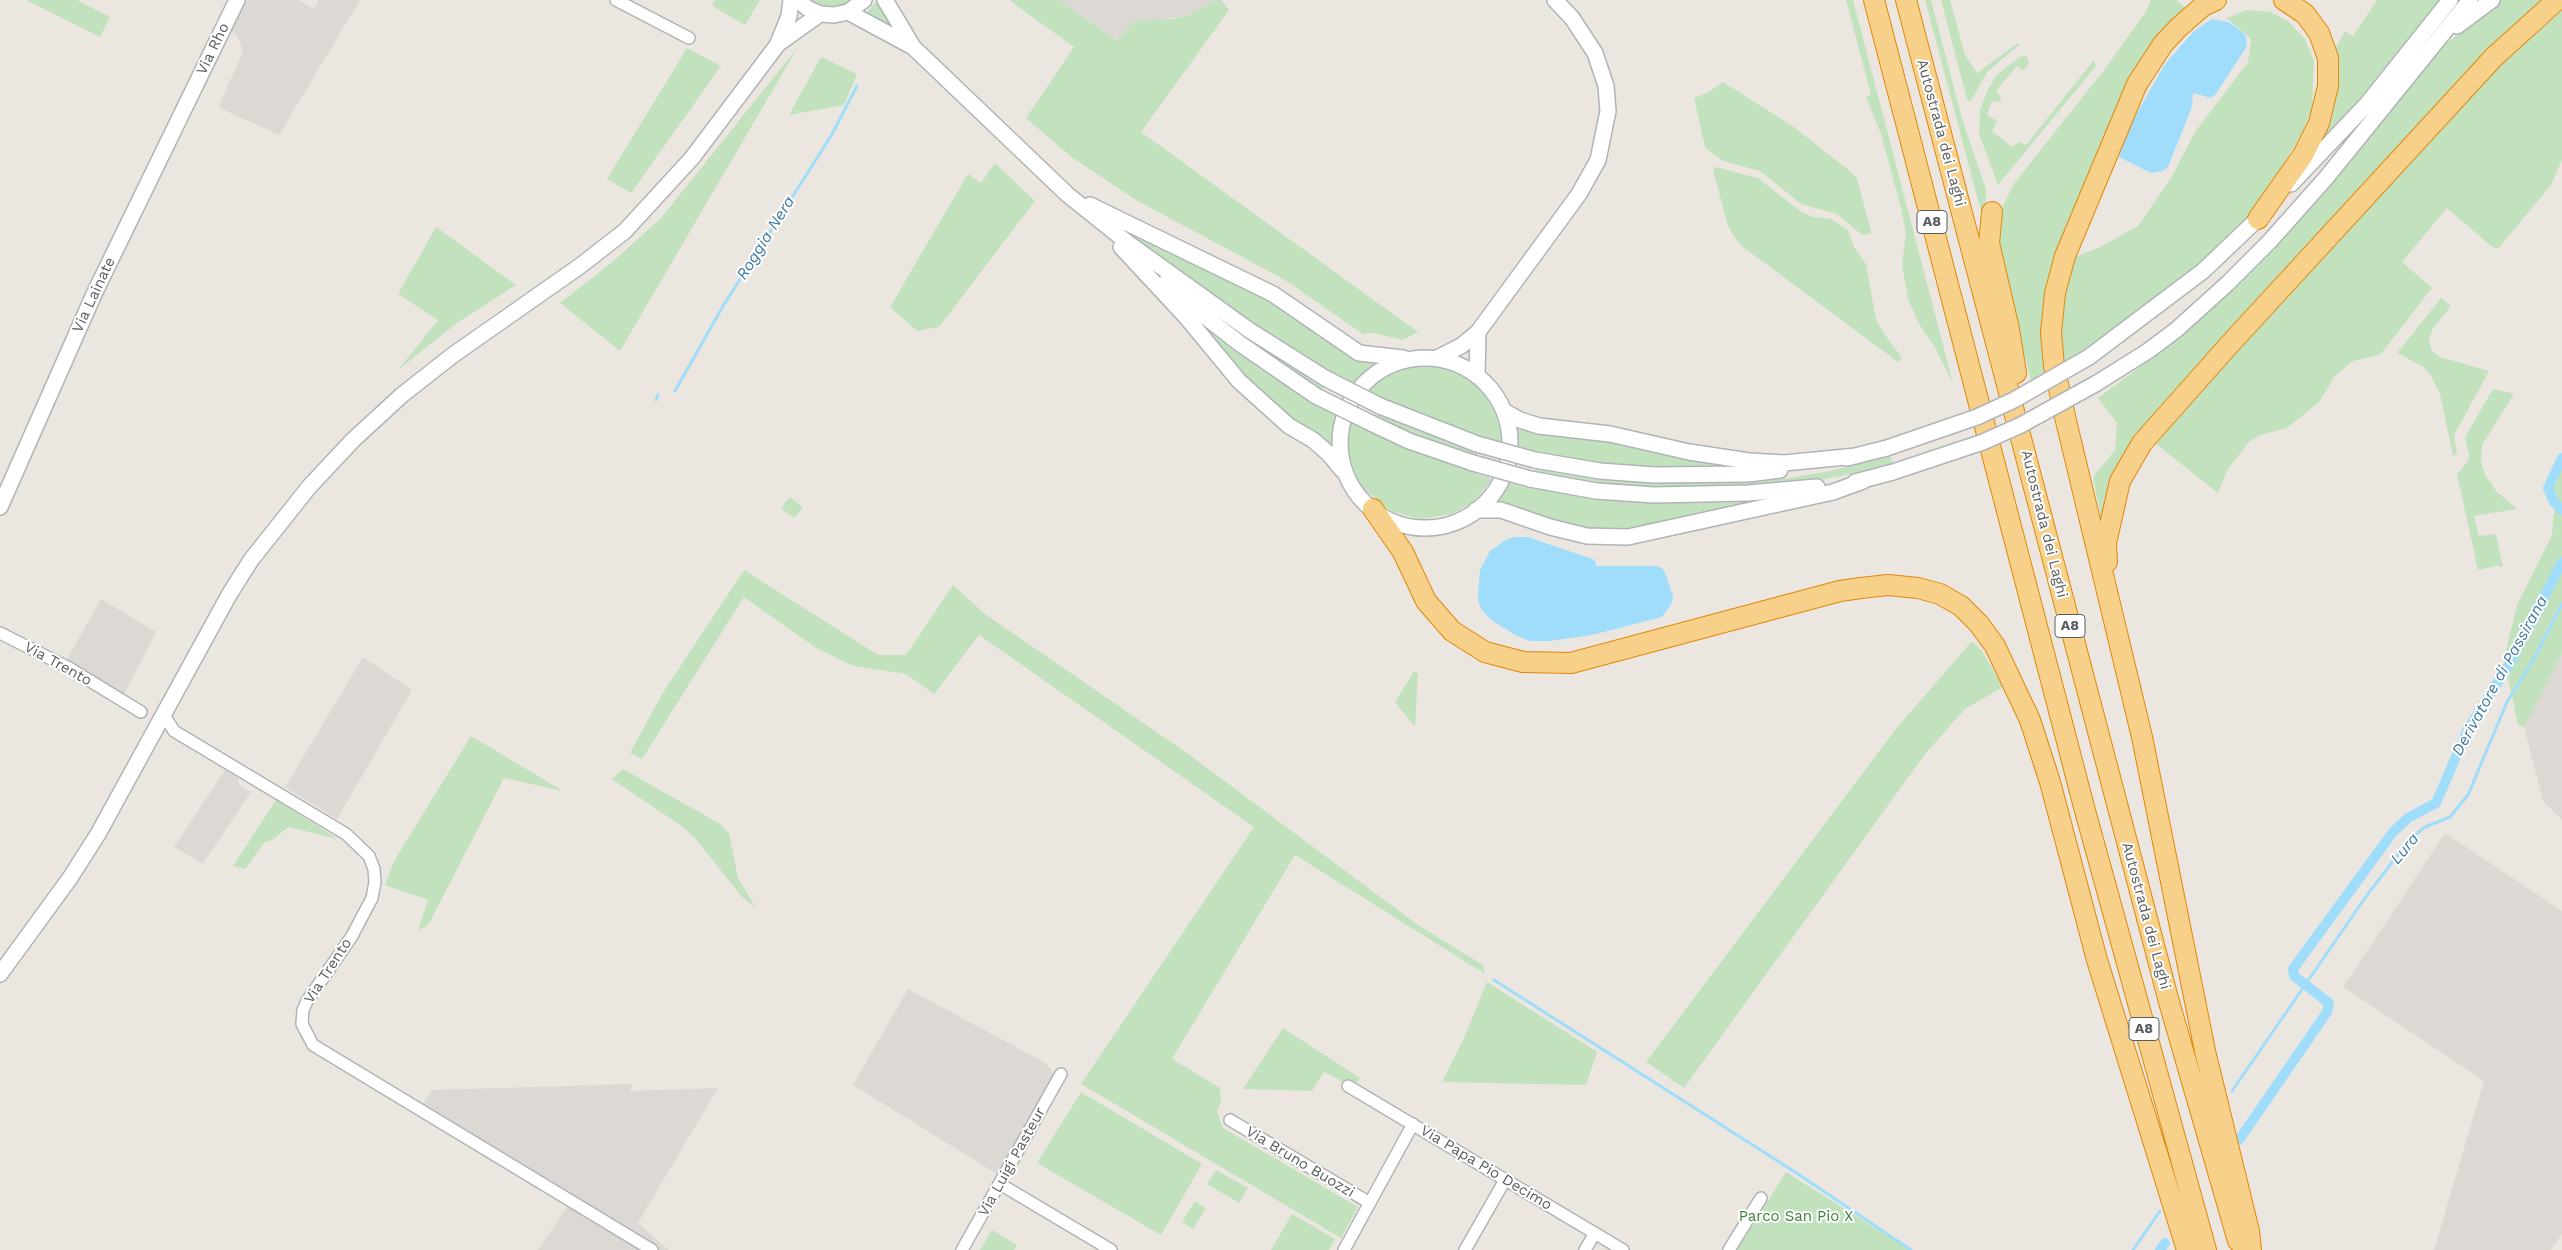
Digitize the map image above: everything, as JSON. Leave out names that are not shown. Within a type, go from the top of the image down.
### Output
[{"type":"highway","name":"Autostrada dei Laghi","points":[[1874,0],[2082,797],[2206,1250]]},
{"type":"highway","name":"Autostrada dei Laghi","points":[[1906,0],[2169,1002],[2241,1250]]},
{"type":"highway","points":[[2216,0],[2191,16],[2178,28],[2164,44],[2137,84],[2070,240],[2055,294],[2051,333],[2054,366],[2099,563],[2142,737],[2205,1051],[2249,1231],[2251,1250]]},
{"type":"highway","points":[[2258,219],[2303,155],[2318,123],[2328,86],[2328,58],[2319,33],[2305,14],[2284,0]]},
{"type":"highway","points":[[2119,638],[2107,568],[2106,543],[2120,480],[2142,443],[2229,345],[2494,57],[2557,0]]},
{"type":"highway","points":[[1992,212],[1989,242],[2009,328],[2026,457]]},
{"type":"highway","points":[[1373,510],[1404,552],[1409,568],[1426,601],[1452,631],[1485,652],[1523,662],[1572,663],[1840,591],[1861,588],[1888,585],[1918,588],[1940,594],[1961,606],[1979,624],[1995,646],[2030,720],[2050,782],[2097,960],[2187,1250]]},
{"type":"main road","name":"Via Rho","points":[[189,99],[237,0]]},
{"type":"main road","points":[[0,974],[70,878],[102,826],[229,595],[263,544],[308,487],[353,440],[402,395],[453,355],[580,266],[625,231],[692,158],[778,44],[788,16],[791,0]]},
{"type":"main road","points":[[798,0],[820,14],[834,15],[848,12],[864,0]]},
{"type":"main road","points":[[885,0],[913,47]]},
{"type":"main road","points":[[1437,358],[1460,346],[1478,332],[1580,194],[1598,160],[1608,111],[1606,86],[1595,53],[1572,18],[1555,0]]},
{"type":"main road","points":[[1068,195],[1128,243],[1249,330],[1325,378],[1380,406],[1477,444],[1535,460],[1600,471],[1684,476],[1748,474],[1792,469],[1887,448],[1977,417],[2022,396],[2089,357],[2203,271],[2258,219],[2367,104],[2450,0]]},
{"type":"main road","points":[[1476,510],[1501,510],[1550,527],[1587,536],[1628,537],[1833,492],[1983,442],[2021,425],[2097,383],[2169,335],[2228,283],[2326,178],[2470,0]]},
{"type":"main road","points":[[2433,46],[2492,0]]},
{"type":"main road","points":[[848,12],[913,47],[1150,276],[1239,381],[1289,426],[1313,440],[1330,454],[1346,474],[1357,494],[1373,510],[1392,521],[1413,527],[1435,527],[1450,523],[1476,510],[1492,495],[1503,476],[1507,462],[1509,433],[1504,411],[1493,392],[1477,376],[1458,364],[1437,358],[1381,357],[1359,353],[1273,294],[1068,195]]},
{"type":"main road","points":[[778,44],[820,14]]},
{"type":"main road","name":"Via Lainate","points":[[2,498],[66,354],[189,99]]},
{"type":"main road","points":[[1128,243],[1198,311],[1275,370],[1316,396],[1371,423],[1409,440],[1473,463],[1530,479],[1596,491],[1654,496],[1748,494],[1863,481]]},
{"type":"main road","points":[[1477,376],[1478,332]]},
{"type":"main road","points":[[1346,474],[1340,453],[1341,431],[1346,409],[1358,390],[1374,374],[1386,367],[1414,358]]},
{"type":"main road","points":[[1504,411],[1520,420],[1539,426],[1610,434],[1689,452],[1749,461],[1784,463],[1856,456]]},
{"type":"street","points":[[616,0],[689,38]]},
{"type":"street","name":"Via Trento","points":[[0,633],[69,668],[141,712]]},
{"type":"street","points":[[155,732],[174,731],[164,715]]},
{"type":"street","name":"Via Trento","points":[[174,731],[346,834],[369,856],[375,875],[372,898],[352,936],[307,1001],[303,1010],[302,1024],[312,1045],[652,1250]]},
{"type":"street","name":"Via Luigi Pasteur","points":[[962,1250],[1061,1074]]},
{"type":"street","name":"Via Papa Pio Decimo","points":[[1348,1086],[1623,1250]]},
{"type":"street","name":"Via Bruno Buozzi","points":[[1230,1120],[1370,1203]]},
{"type":"street","name":"Via Bruno Buozzi","points":[[1344,1250],[1413,1124]]},
{"type":"street","points":[[1465,1250],[1505,1180]]},
{"type":"street","points":[[1000,1184],[1111,1250]]},
{"type":"street","points":[[1729,1250],[1761,1198]]},
{"type":"street","points":[[1585,1250],[1595,1233]]},
{"type":"shaded area","points":[[246,0],[299,0],[314,9],[319,0],[360,0],[279,135],[218,107],[243,52],[237,35],[231,31]]},
{"type":"shaded area","points":[[1059,0],[1216,0],[1189,15],[1155,21],[1117,41]]},
{"type":"shaded area","points":[[101,599],[156,632],[124,694],[66,661]]},
{"type":"shaded area","points":[[2562,654],[2562,820],[2543,801],[2524,727]]},
{"type":"shaded area","points":[[363,657],[412,690],[337,819],[285,787]]},
{"type":"shaded area","points":[[225,770],[238,778],[239,785],[251,792],[203,864],[174,847]]},
{"type":"shaded area","points":[[2445,833],[2562,911],[2562,1234],[2551,1250],[2434,1250],[2484,1081],[2343,987]]},
{"type":"shaded area","points":[[908,989],[1044,1062],[1054,1073],[997,1174],[853,1085]]},
{"type":"shaded area","points":[[633,1084],[630,1091],[718,1088],[638,1223],[669,1250],[538,1250],[574,1196],[423,1105],[432,1090]]},
{"type":"green space","points":[[26,0],[77,0],[110,17],[100,37]]},
{"type":"green space","points":[[715,0],[760,0],[745,25],[712,6]]},
{"type":"green space","points":[[810,0],[854,0],[840,7],[828,7]]},
{"type":"green space","points":[[1009,0],[1059,0],[1117,41],[1134,21],[1173,19],[1189,15],[1216,0],[1221,0],[1229,10],[1141,132],[1418,332],[1403,340],[1374,333],[1363,334],[1285,280],[1136,200],[1070,156],[1026,118],[1074,47]]},
{"type":"green space","points":[[1846,0],[1853,0],[1953,383],[1934,346],[1919,324],[1908,299],[1902,265],[1906,233],[1901,208],[1881,134],[1866,97],[1871,95]]},
{"type":"green space","points":[[1925,0],[1931,0],[1963,122],[1986,189],[1986,211],[1982,215]]},
{"type":"green space","points":[[1941,0],[1950,0],[1965,55],[1977,73],[2018,43],[2019,45],[1988,71],[1970,102],[1967,99]]},
{"type":"green space","points":[[2151,0],[2176,0],[2190,11],[2176,24],[2065,237],[2049,371],[2031,381],[2008,293],[1995,223],[2013,185],[2104,70],[2145,13]]},
{"type":"green space","points":[[2377,0],[2443,0],[2363,100],[2308,161],[2333,53],[2345,31],[2353,36]]},
{"type":"green space","points":[[2502,0],[2549,0],[2139,441],[2105,538],[2093,477],[2115,450],[2117,423],[2098,398],[2183,335],[2262,261],[2324,191],[2437,51]]},
{"type":"green space","points":[[877,1],[889,17],[900,33],[865,14]]},
{"type":"green space","points":[[2247,10],[2271,12],[2289,22],[2305,39],[2314,61],[2312,109],[2302,132],[2262,202],[2210,254],[2173,288],[2108,335],[2060,364],[2057,345],[2068,260],[2100,247],[2138,226],[2171,178],[2195,132],[2248,62],[2251,39],[2227,18]]},
{"type":"green space","points":[[2562,11],[2562,160],[2551,185],[2498,249],[2491,246],[2447,208],[2402,262],[2432,288],[2380,355],[2353,361],[2335,376],[2319,402],[2287,428],[2260,435],[2249,442],[2228,469],[2218,493],[2156,444],[2237,349],[2374,203],[2482,81]]},
{"type":"green space","points":[[798,47],[620,351],[560,303],[610,264],[661,218]]},
{"type":"green space","points":[[687,48],[721,66],[631,193],[607,179]]},
{"type":"green space","points":[[2026,55],[2029,63],[2023,71],[2017,66],[1996,91],[2001,97],[2000,102],[1992,101],[1987,115],[1997,121],[1992,131],[2012,147],[2019,142],[2026,145],[2094,60],[2096,66],[1998,185],[1979,134],[1980,110],[1988,89],[1997,75],[2018,58]]},
{"type":"green space","points":[[821,57],[857,74],[844,105],[789,115]]},
{"type":"green space","points":[[1723,82],[1794,127],[1851,172],[1857,179],[1871,231],[1870,234],[1862,235],[1837,214],[1801,204],[1760,171],[1723,161],[1705,147],[1694,98],[1707,93]]},
{"type":"green space","points":[[995,163],[1035,201],[939,327],[917,331],[890,307],[968,174],[981,183]]},
{"type":"green space","points":[[1716,167],[1758,178],[1800,211],[1813,217],[1831,219],[1848,230],[1854,247],[1866,264],[1876,319],[1902,358],[1898,362],[1743,247],[1728,226],[1713,170]]},
{"type":"green space","points":[[436,227],[516,285],[457,323],[398,370],[438,320],[398,294]]},
{"type":"green space","points":[[1128,231],[1227,276],[1376,362],[1353,385],[1295,356],[1152,251]]},
{"type":"green space","points":[[1190,294],[1268,351],[1324,384],[1323,393],[1279,367]]},
{"type":"green space","points":[[2441,298],[2451,306],[2432,330],[2429,341],[2432,351],[2440,357],[2489,371],[2454,435],[2457,453],[2453,456],[2440,394],[2430,374],[2422,366],[2397,353]]},
{"type":"green space","points":[[1198,319],[1256,364],[1293,389],[1337,413],[1333,432],[1334,447],[1331,448],[1272,407],[1195,322]]},
{"type":"green space","points":[[1410,364],[1445,366],[1463,373],[1474,381],[1487,394],[1498,415],[1504,443],[1480,436],[1479,439],[1462,435],[1365,391],[1373,382],[1385,374]]},
{"type":"green space","points":[[2493,389],[2514,394],[2482,445],[2481,461],[2485,475],[2497,492],[2517,509],[2474,516],[2479,536],[2496,534],[2503,567],[2496,566],[2478,570],[2457,474],[2468,461],[2469,455],[2465,437]]},
{"type":"green space","points":[[1378,412],[1404,425],[1479,451],[1475,458],[1375,420]]},
{"type":"green space","points":[[1349,419],[1471,469],[1471,472],[1493,479],[1472,503],[1452,514],[1420,519],[1391,511],[1363,488],[1352,470],[1347,444]]},
{"type":"green space","points":[[1514,425],[1564,432],[1744,467],[1631,470],[1536,454],[1536,451],[1515,445]]},
{"type":"green space","points":[[1891,456],[1892,463],[1842,476],[1797,484],[1708,491],[1599,484],[1533,473],[1537,466],[1572,474],[1640,482],[1748,482],[1830,471]]},
{"type":"green space","points":[[2562,457],[2562,654],[2524,727],[2518,725],[2504,658],[2517,605],[2552,535],[2555,501],[2551,481]]},
{"type":"green space","points":[[1506,482],[1527,488],[1529,485],[1633,501],[1721,503],[1759,501],[1654,527],[1604,530],[1559,524],[1492,503]]},
{"type":"green space","points":[[790,497],[803,507],[794,518],[781,508]]},
{"type":"green space","points":[[744,570],[878,655],[906,655],[953,585],[985,614],[1187,753],[1418,925],[1483,965],[1485,974],[1295,855],[1172,1059],[1220,1088],[1221,1103],[1217,1111],[1223,1128],[1358,1207],[1341,1238],[1081,1084],[1254,827],[979,635],[934,694],[906,674],[853,666],[816,648],[744,597],[642,759],[630,753],[662,694]]},
{"type":"green space","points":[[1972,641],[1982,651],[2003,687],[1965,709],[1925,754],[1684,1088],[1646,1062],[1895,730]]},
{"type":"green space","points":[[1414,671],[1418,674],[1415,727],[1395,702]]},
{"type":"green space","points":[[471,736],[563,791],[504,778],[432,918],[427,926],[418,930],[428,900],[385,885],[394,861]]},
{"type":"green space","points":[[623,769],[720,824],[729,833],[738,878],[756,908],[742,897],[696,839],[683,827],[612,779]]},
{"type":"green space","points":[[276,800],[338,839],[288,827],[274,839],[264,843],[245,869],[233,866]]},
{"type":"green space","points":[[1487,982],[1597,1052],[1586,1085],[1442,1082],[1464,1038]]},
{"type":"green space","points":[[1283,1028],[1360,1078],[1354,1087],[1324,1072],[1312,1091],[1243,1089]]},
{"type":"green space","points":[[1081,1092],[1202,1164],[1161,1235],[1037,1163]]},
{"type":"green space","points":[[1216,1170],[1248,1188],[1239,1203],[1207,1184]]},
{"type":"green space","name":"Parco San Pio X","points":[[1786,1172],[1910,1250],[1737,1250]]},
{"type":"green space","points":[[1195,1201],[1206,1208],[1193,1229],[1182,1222]]},
{"type":"green space","points":[[1292,1214],[1335,1239],[1329,1250],[1271,1250]]},
{"type":"green space","points":[[992,1230],[1017,1245],[1014,1250],[980,1250]]},
{"type":"water","points":[[2212,19],[2228,22],[2235,26],[2246,36],[2247,46],[2216,94],[2211,98],[2193,93],[2192,107],[2168,167],[2163,171],[2151,173],[2119,157],[2137,113],[2165,64],[2194,31]]},
{"type":"water","points":[[1528,537],[1595,560],[1596,566],[1657,566],[1663,569],[1667,578],[1673,596],[1672,603],[1662,617],[1592,635],[1550,641],[1530,641],[1517,636],[1491,620],[1482,610],[1478,601],[1480,570],[1490,551],[1507,539]]},
{"type":"waterway","name":"Roggia Nera","points":[[675,391],[723,306],[831,136],[857,86]]},
{"type":"waterway","name":"Roggia Nera","points":[[656,400],[658,395]]},
{"type":"waterway","name":"Derivatore di Passirana","points":[[2562,458],[2548,488],[2554,502],[2562,510]]},
{"type":"waterway","name":"Derivatore di Passirana","points":[[2239,1140],[2327,1012],[2329,1003],[2294,976],[2293,969],[2393,832],[2408,818],[2436,803],[2468,729],[2510,663],[2562,562]]},
{"type":"waterway","name":"Lura","points":[[2232,1091],[2367,895],[2410,839],[2425,827],[2450,817],[2468,795],[2507,702],[2531,664],[2562,604]]},
{"type":"waterway","points":[[1494,980],[1795,1172],[1911,1250]]},
{"type":"waterway","name":"Lura","points":[[2133,1250],[2160,1211]]},
{"type":"waterway","name":"Derivatore di Passirana","points":[[2160,1250],[2165,1243]]}]
